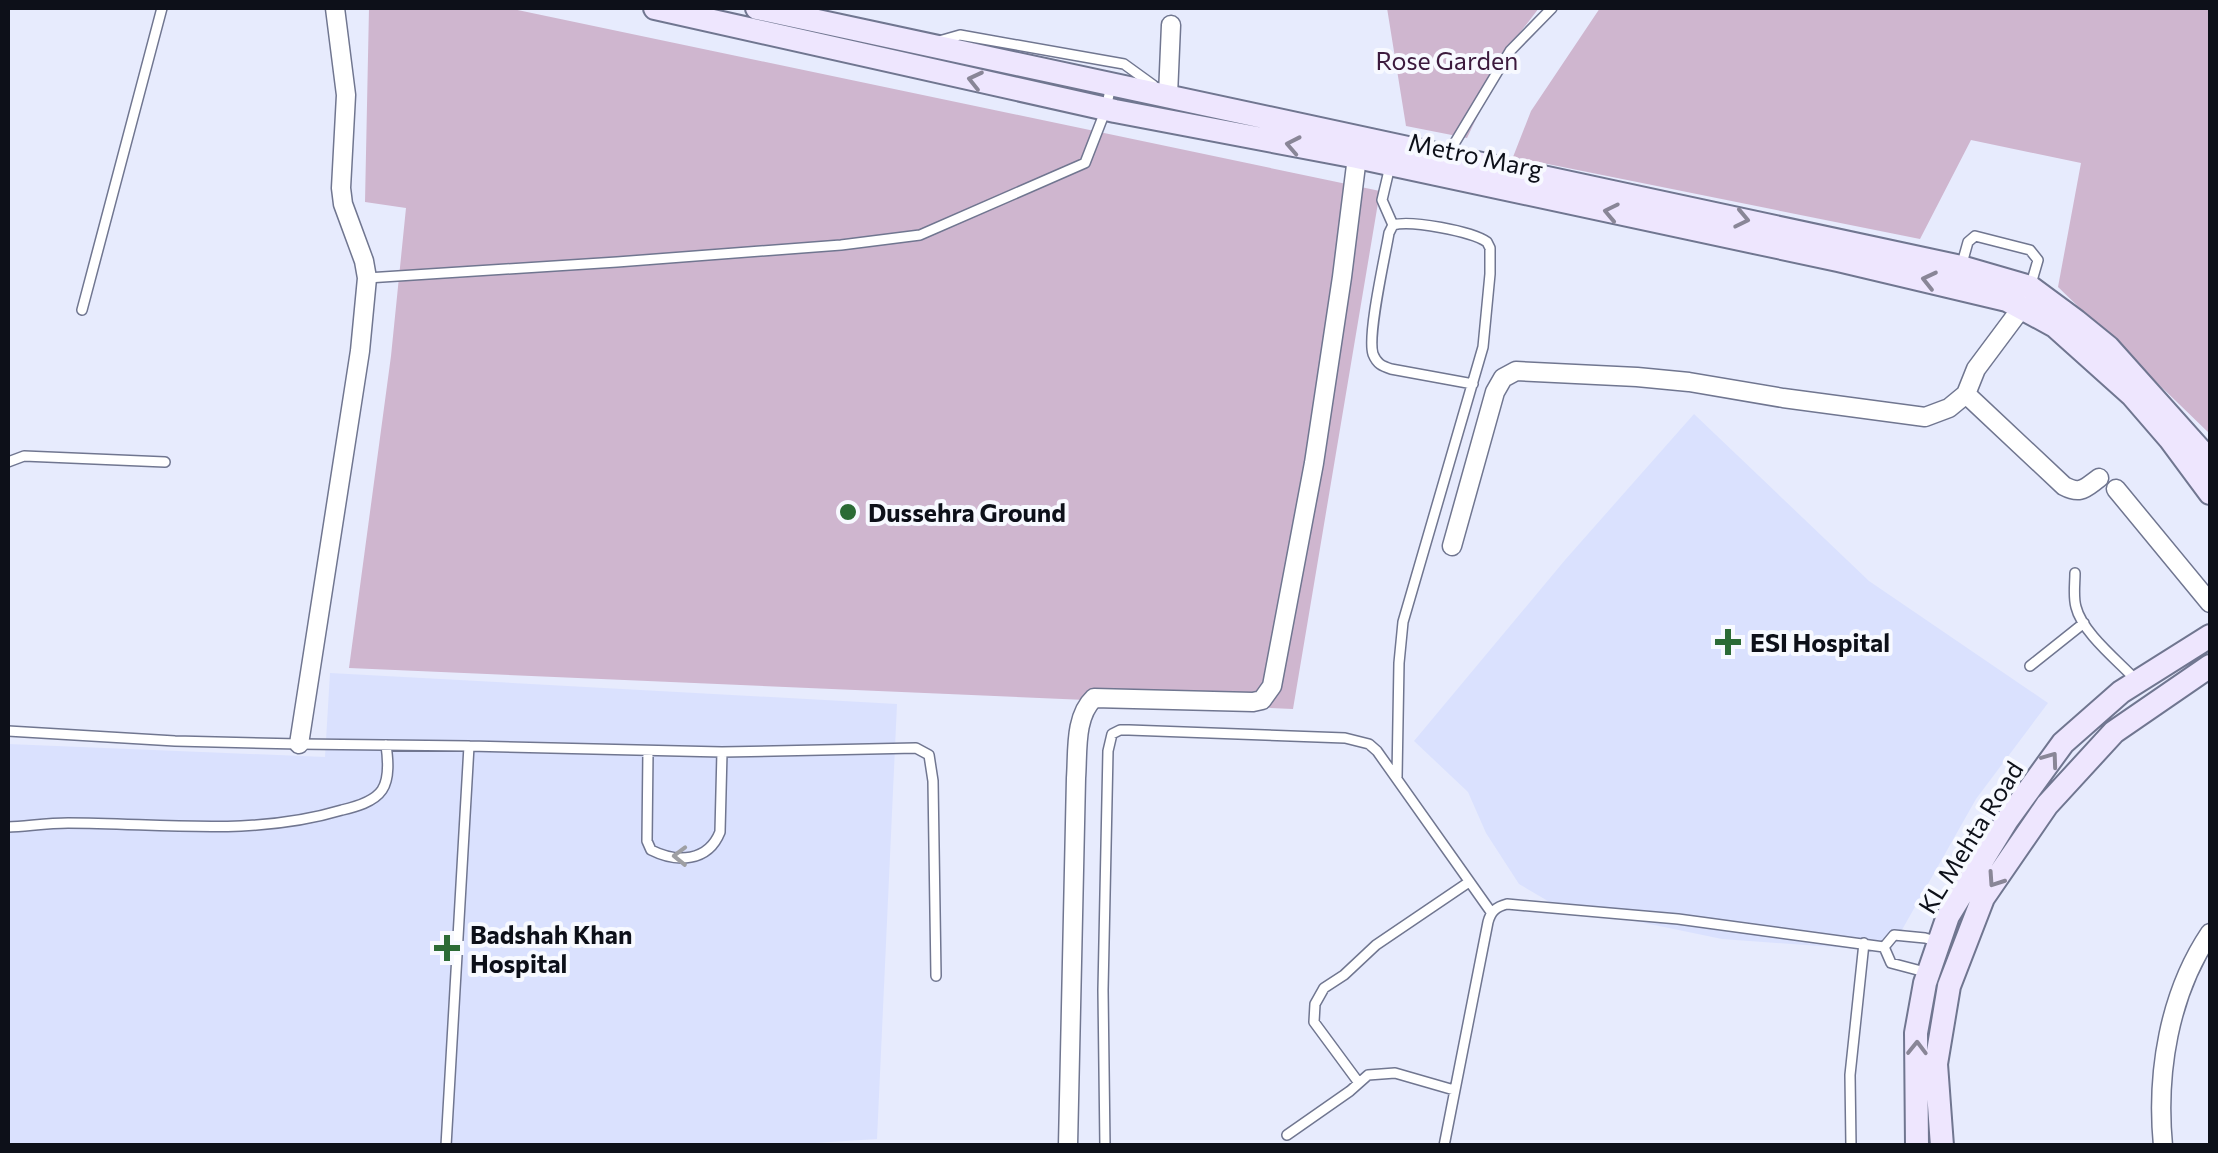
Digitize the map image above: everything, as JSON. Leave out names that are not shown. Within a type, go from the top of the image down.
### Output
[{"type":"street","points":[[299,744],[360,351],[367,278],[341,188],[346,94],[335,8]]},
{"type":"street","name":"Metro Marg","points":[[655,8],[1106,110],[1390,164],[1445,165],[1961,266],[2026,297],[2108,347],[2210,462]]},
{"type":"street","name":"Metro Marg","points":[[757,8],[1168,96],[1969,290],[2026,297],[2132,395],[2210,493]]},
{"type":"street","points":[[1168,96],[1172,25]]},
{"type":"street","points":[[1068,1146],[1076,778],[1082,716],[1094,698],[1253,702],[1262,700],[1272,686],[1314,463],[1357,157]]},
{"type":"street","points":[[1452,546],[1495,392],[1503,378],[1516,371],[1638,376],[1918,418],[1936,414],[1966,394],[1976,369],[2026,297]]},
{"type":"street","points":[[1966,394],[2064,486],[2074,492],[2100,478]]},
{"type":"street","points":[[2116,489],[2210,602]]},
{"type":"street","name":"KL Mehta Road","points":[[1917,1146],[1916,1033],[1928,973],[1948,916],[2007,820],[2063,744],[2121,692],[2210,636]]},
{"type":"street","name":"KL Mehta Road","points":[[1942,1146],[1936,1064],[1949,986],[1983,898],[2046,805],[2114,732],[2210,666]]},
{"type":"street","points":[[2163,1146],[2161,1083],[2168,1038],[2190,968],[2210,932]]},
{"type":"lane","points":[[82,310],[162,8]]},
{"type":"lane","points":[[1445,165],[1510,50],[1552,8]]},
{"type":"lane","points":[[928,44],[960,36],[1124,64],[1168,96]]},
{"type":"lane","points":[[367,278],[692,257],[920,235],[1084,163],[1106,110],[1112,83]]},
{"type":"lane","points":[[1390,164],[1382,200],[1393,226]]},
{"type":"lane","points":[[1397,779],[1399,662],[1406,605],[1473,384],[1483,347],[1491,258],[1487,242],[1472,234],[1405,223],[1393,226],[1372,338],[1375,360],[1391,369],[1473,384]]},
{"type":"lane","points":[[1961,266],[1968,242],[1975,236],[2030,250],[2038,260],[2026,297]]},
{"type":"lane","points":[[8,462],[24,456],[166,462]]},
{"type":"lane","points":[[2076,573],[2075,605],[2084,622],[2137,681]]},
{"type":"lane","points":[[2030,666],[2084,622]]},
{"type":"lane","points":[[1104,1146],[1108,752],[1112,734],[1120,730],[1346,738],[1369,744],[1377,751],[1491,912],[1444,1146]]},
{"type":"lane","points":[[8,731],[299,744],[648,751],[916,748],[929,755],[934,781],[936,976]]},
{"type":"lane","points":[[8,827],[68,823],[250,827],[316,818],[372,799],[382,790],[388,760],[386,745]]},
{"type":"lane","points":[[446,1146],[469,746]]},
{"type":"lane","points":[[648,751],[647,841],[651,850],[678,858],[692,858],[716,843],[720,832],[722,752]]},
{"type":"lane","points":[[1359,1083],[1314,1022],[1315,1004],[1324,988],[1376,946],[1469,882]]},
{"type":"lane","points":[[1491,912],[1507,904],[1678,919],[1884,948]]},
{"type":"lane","points":[[1884,948],[1894,935],[1939,942]]},
{"type":"lane","points":[[1852,1146],[1850,1076],[1864,944]]},
{"type":"lane","points":[[1884,948],[1890,963],[1928,973]]},
{"type":"lane","points":[[1287,1135],[1368,1075],[1395,1073],[1454,1090]]},
{"type":"shaded area","name":"ESI Hospital","points":[[1694,414],[1869,581],[2048,703],[1976,799],[1890,951],[1722,939],[1553,904],[1519,884],[1486,833],[1468,792],[1414,741],[1565,560]]},
{"type":"shaded area","name":"Badshah Khan Hospital","points":[[330,673],[897,704],[877,1139],[768,1146],[8,1146],[8,744],[325,757]]},
{"type":"green space","name":"Dussehra Ground","points":[[369,8],[508,8],[1380,191],[1293,709],[349,668],[391,356],[406,208],[365,202]]},
{"type":"green space","name":"Rose Garden","points":[[1387,8],[1539,8],[1512,43],[1467,138],[1406,126]]},
{"type":"green space","points":[[1600,8],[2210,8],[2210,434],[2058,287],[2081,163],[1971,140],[1920,239],[1513,157],[1531,111]]},
{"type":"place","name":"Dussehra Ground","points":[[848,512]]},
{"type":"place","name":"ESI Hospital","points":[[1728,642]]},
{"type":"place","name":"Badshah Khan Hospital","points":[[447,948]]}]
